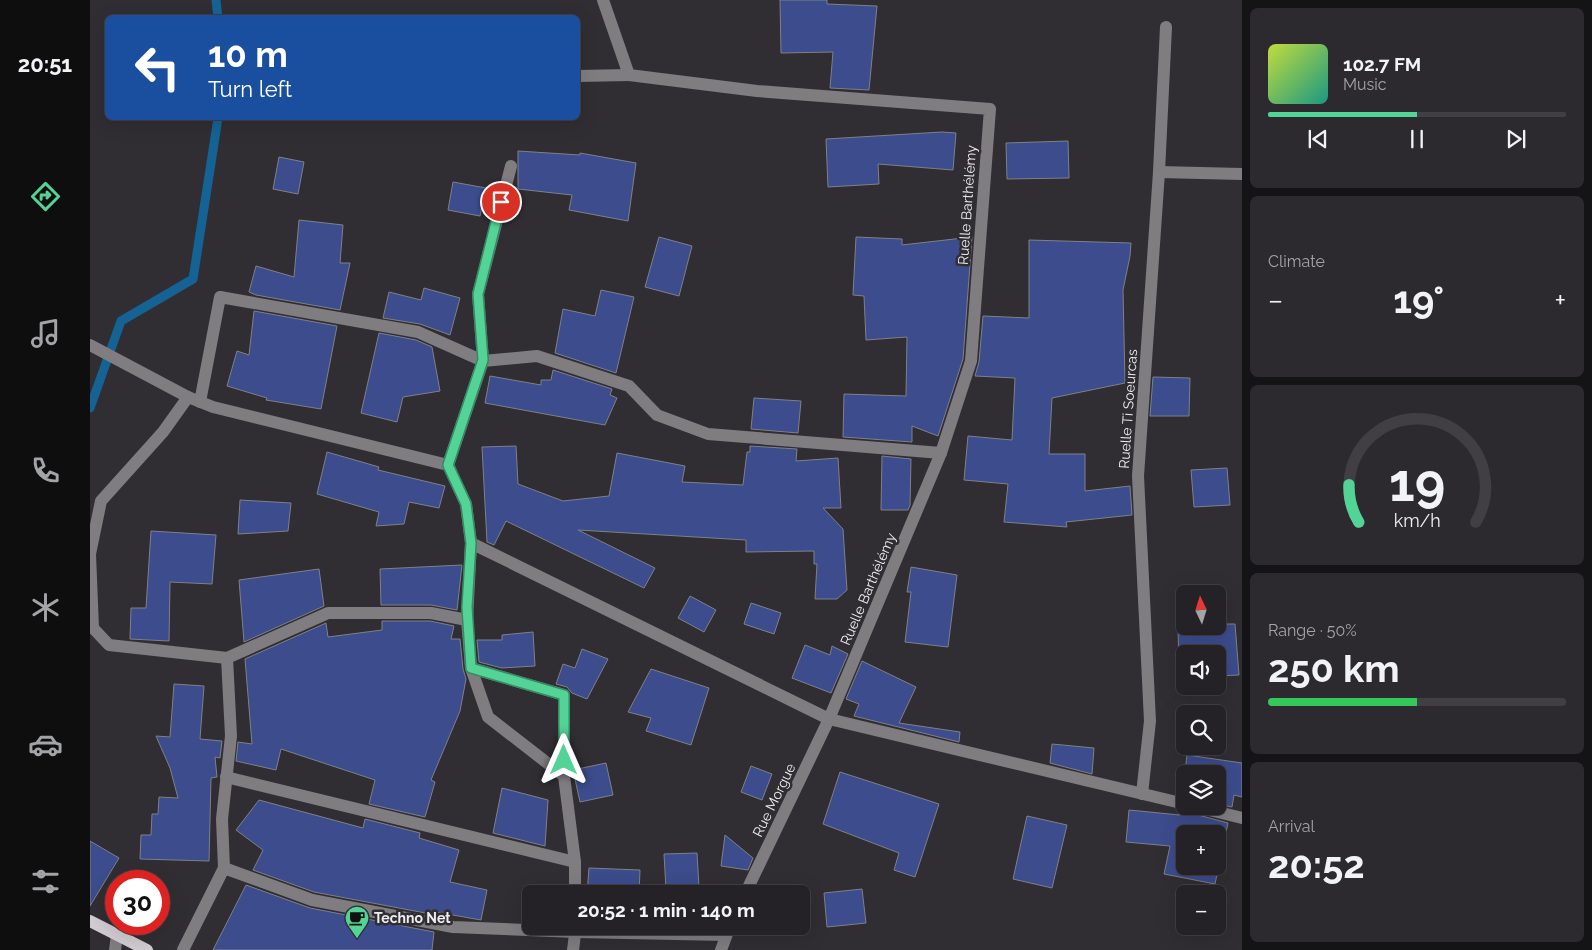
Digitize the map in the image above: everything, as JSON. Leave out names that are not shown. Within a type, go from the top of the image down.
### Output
[{"type":"main road","points":[[90,921],[105,929]]},
{"type":"main road","points":[[117,935],[147,950]]},
{"type":"street","points":[[580,76],[629,75],[603,0]]},
{"type":"street","name":"Ruelle Ti Soeurcas","points":[[1142,794],[1150,721],[1138,476],[1159,172],[1166,27]]},
{"type":"street","name":"Ruelle Barthélémy","points":[[629,75],[757,92],[990,109],[971,361],[941,453],[829,719]]},
{"type":"street","points":[[511,166],[478,294],[483,360],[448,465],[466,504],[471,543],[467,620],[471,668],[488,717],[564,776]]},
{"type":"street","points":[[1159,172],[1242,174]]},
{"type":"street","points":[[467,620],[431,613],[328,612],[227,658],[109,645],[93,628],[90,554],[101,501],[163,432],[202,403],[220,297],[418,332],[483,360],[537,356],[629,386],[658,415],[708,434],[941,453]]},
{"type":"street","points":[[90,345],[202,403],[448,465]]},
{"type":"street","points":[[471,543],[829,719],[1176,802]]},
{"type":"street","points":[[184,950],[224,868],[222,819],[231,736],[227,658]]},
{"type":"street","points":[[471,668],[564,695],[564,776],[575,862],[575,885]]},
{"type":"street","name":"Rue Morgue","points":[[749,885],[829,719]]},
{"type":"street","points":[[226,777],[575,862]]},
{"type":"street","points":[[1226,814],[1242,818]]},
{"type":"street","points":[[224,868],[312,900],[453,927],[522,928]]},
{"type":"street","points":[[115,950],[117,935]]},
{"type":"street","points":[[574,950],[575,935]]},
{"type":"street","points":[[721,950],[726,935]]},
{"type":"building","points":[[780,0],[827,0],[827,4],[877,6],[869,90],[830,88],[833,52],[781,53]]},
{"type":"building","points":[[942,132],[956,133],[953,170],[878,164],[879,184],[828,187],[826,139]]},
{"type":"building","points":[[1068,141],[1069,178],[1007,179],[1006,143]]},
{"type":"building","points":[[518,151],[580,155],[580,153],[636,163],[628,221],[569,210],[572,195],[518,189]]},
{"type":"building","points":[[279,157],[304,162],[298,194],[273,189]]},
{"type":"building","points":[[453,182],[486,188],[480,216],[448,210]]},
{"type":"building","points":[[299,220],[343,225],[340,263],[350,263],[340,310],[256,295],[249,292],[256,266],[294,277]]},
{"type":"building","points":[[659,237],[692,246],[679,296],[645,287]]},
{"type":"building","points":[[856,237],[902,239],[902,245],[972,237],[963,359],[938,436],[912,426],[912,442],[843,437],[844,394],[906,396],[907,337],[866,340],[864,296],[853,295]]},
{"type":"building","points":[[1029,240],[1131,243],[1123,290],[1125,383],[1052,398],[1049,454],[1085,454],[1085,491],[1130,486],[1132,515],[1066,522],[1067,527],[1004,522],[1008,484],[964,480],[968,436],[1012,440],[1015,378],[975,376],[979,362],[983,316],[1029,318]]},
{"type":"building","points":[[424,288],[460,298],[450,335],[420,324],[383,318],[389,292],[421,300]]},
{"type":"building","points":[[601,290],[634,297],[616,373],[555,353],[563,309],[595,316]]},
{"type":"building","points":[[254,311],[337,326],[321,409],[266,400],[267,398],[227,386],[237,351],[249,355]]},
{"type":"building","points":[[379,333],[416,340],[432,347],[440,391],[403,397],[397,422],[361,413]]},
{"type":"building","points":[[553,370],[612,389],[610,395],[617,398],[605,425],[485,403],[490,376],[541,385],[541,380],[551,380]]},
{"type":"building","points":[[1153,377],[1190,378],[1189,416],[1150,416]]},
{"type":"building","points":[[754,398],[801,401],[798,433],[751,429]]},
{"type":"building","points":[[516,446],[518,484],[563,501],[609,496],[617,453],[685,466],[682,482],[743,485],[747,452],[750,452],[750,446],[797,449],[796,461],[838,458],[841,508],[823,508],[843,529],[847,590],[837,599],[815,599],[817,564],[814,564],[814,551],[746,552],[746,540],[578,530],[655,568],[644,588],[506,521],[494,545],[487,542],[482,447]]},
{"type":"building","points":[[327,452],[379,467],[378,470],[445,486],[439,508],[409,502],[404,524],[376,526],[379,512],[317,494]]},
{"type":"building","points":[[882,456],[911,459],[910,505],[908,510],[881,510]]},
{"type":"building","points":[[1227,468],[1230,505],[1194,507],[1191,470]]},
{"type":"building","points":[[240,500],[291,503],[288,531],[238,534]]},
{"type":"building","points":[[151,531],[216,535],[212,584],[170,582],[169,641],[130,639],[131,608],[146,608]]},
{"type":"building","points":[[462,565],[457,610],[431,605],[381,605],[380,569]]},
{"type":"building","points":[[911,567],[957,575],[948,647],[905,642],[911,592],[907,592]]},
{"type":"building","points":[[319,569],[324,606],[244,642],[239,580]]},
{"type":"building","points":[[690,596],[716,610],[704,632],[678,618]]},
{"type":"building","points":[[751,603],[781,613],[774,634],[744,624]]},
{"type":"building","points":[[382,621],[430,621],[454,626],[451,639],[460,639],[466,679],[460,711],[431,780],[435,782],[425,817],[369,804],[375,780],[281,749],[276,770],[236,761],[238,742],[252,744],[245,659],[326,623],[328,637],[382,630]]},
{"type":"building","points":[[1226,624],[1235,624],[1239,675],[1226,676],[1226,645],[1178,645],[1178,635],[1226,635]]},
{"type":"building","points":[[533,632],[535,666],[502,668],[479,662],[477,640],[502,640],[502,635]]},
{"type":"building","points":[[805,645],[830,655],[832,646],[848,654],[831,693],[792,678]]},
{"type":"building","points":[[582,649],[608,659],[587,699],[572,693],[567,687],[556,684],[563,664],[575,668]]},
{"type":"building","points":[[862,661],[916,687],[899,723],[960,732],[959,742],[854,716],[859,704],[846,699]]},
{"type":"building","points":[[651,669],[709,688],[691,745],[646,731],[651,718],[628,712]]},
{"type":"building","points":[[174,684],[204,686],[200,739],[222,741],[220,758],[215,757],[217,777],[211,778],[209,861],[140,859],[141,835],[151,835],[152,814],[158,814],[159,797],[178,798],[170,768],[156,736],[170,737]]},
{"type":"building","points":[[1052,744],[1094,748],[1092,774],[1050,763]]},
{"type":"building","points":[[1187,755],[1242,763],[1242,797],[1234,795],[1232,807],[1226,806],[1226,765],[1186,765]]},
{"type":"building","points":[[606,763],[613,795],[580,802],[573,770]]},
{"type":"building","points":[[751,766],[772,774],[762,800],[741,792]]},
{"type":"building","points":[[840,772],[939,804],[915,877],[894,870],[899,853],[823,824]]},
{"type":"building","points":[[502,788],[548,800],[545,846],[493,833]]},
{"type":"building","points":[[259,800],[363,828],[365,819],[420,833],[419,838],[459,850],[450,882],[487,890],[481,920],[436,912],[436,915],[314,892],[253,870],[263,850],[236,830]]},
{"type":"building","points":[[1129,810],[1176,815],[1198,815],[1228,823],[1226,832],[1226,825],[1176,825],[1176,875],[1217,875],[1215,884],[1164,874],[1170,846],[1126,842]]},
{"type":"building","points":[[1027,816],[1067,825],[1052,888],[1013,879]]},
{"type":"building","points":[[725,835],[753,858],[748,870],[721,866]]},
{"type":"building","points":[[90,841],[119,858],[112,870],[105,870],[105,881],[90,906]]},
{"type":"building","points":[[697,853],[699,885],[666,885],[664,854]]},
{"type":"building","points":[[589,868],[640,870],[639,885],[588,885]]},
{"type":"building","points":[[246,885],[310,908],[434,932],[432,950],[213,950]]},
{"type":"building","points":[[862,889],[866,923],[827,927],[824,893]]},
{"type":"waterway","points":[[216,0],[218,15]]},
{"type":"waterway","points":[[90,408],[121,321],[193,279],[218,120]]},
{"type":"place","name":"Techno Net","points":[[357,939]]},
{"type":"route","points":[[501,202],[478,294],[483,360],[448,465],[466,504],[471,543],[467,620],[471,668],[564,695],[564,760]]}]
